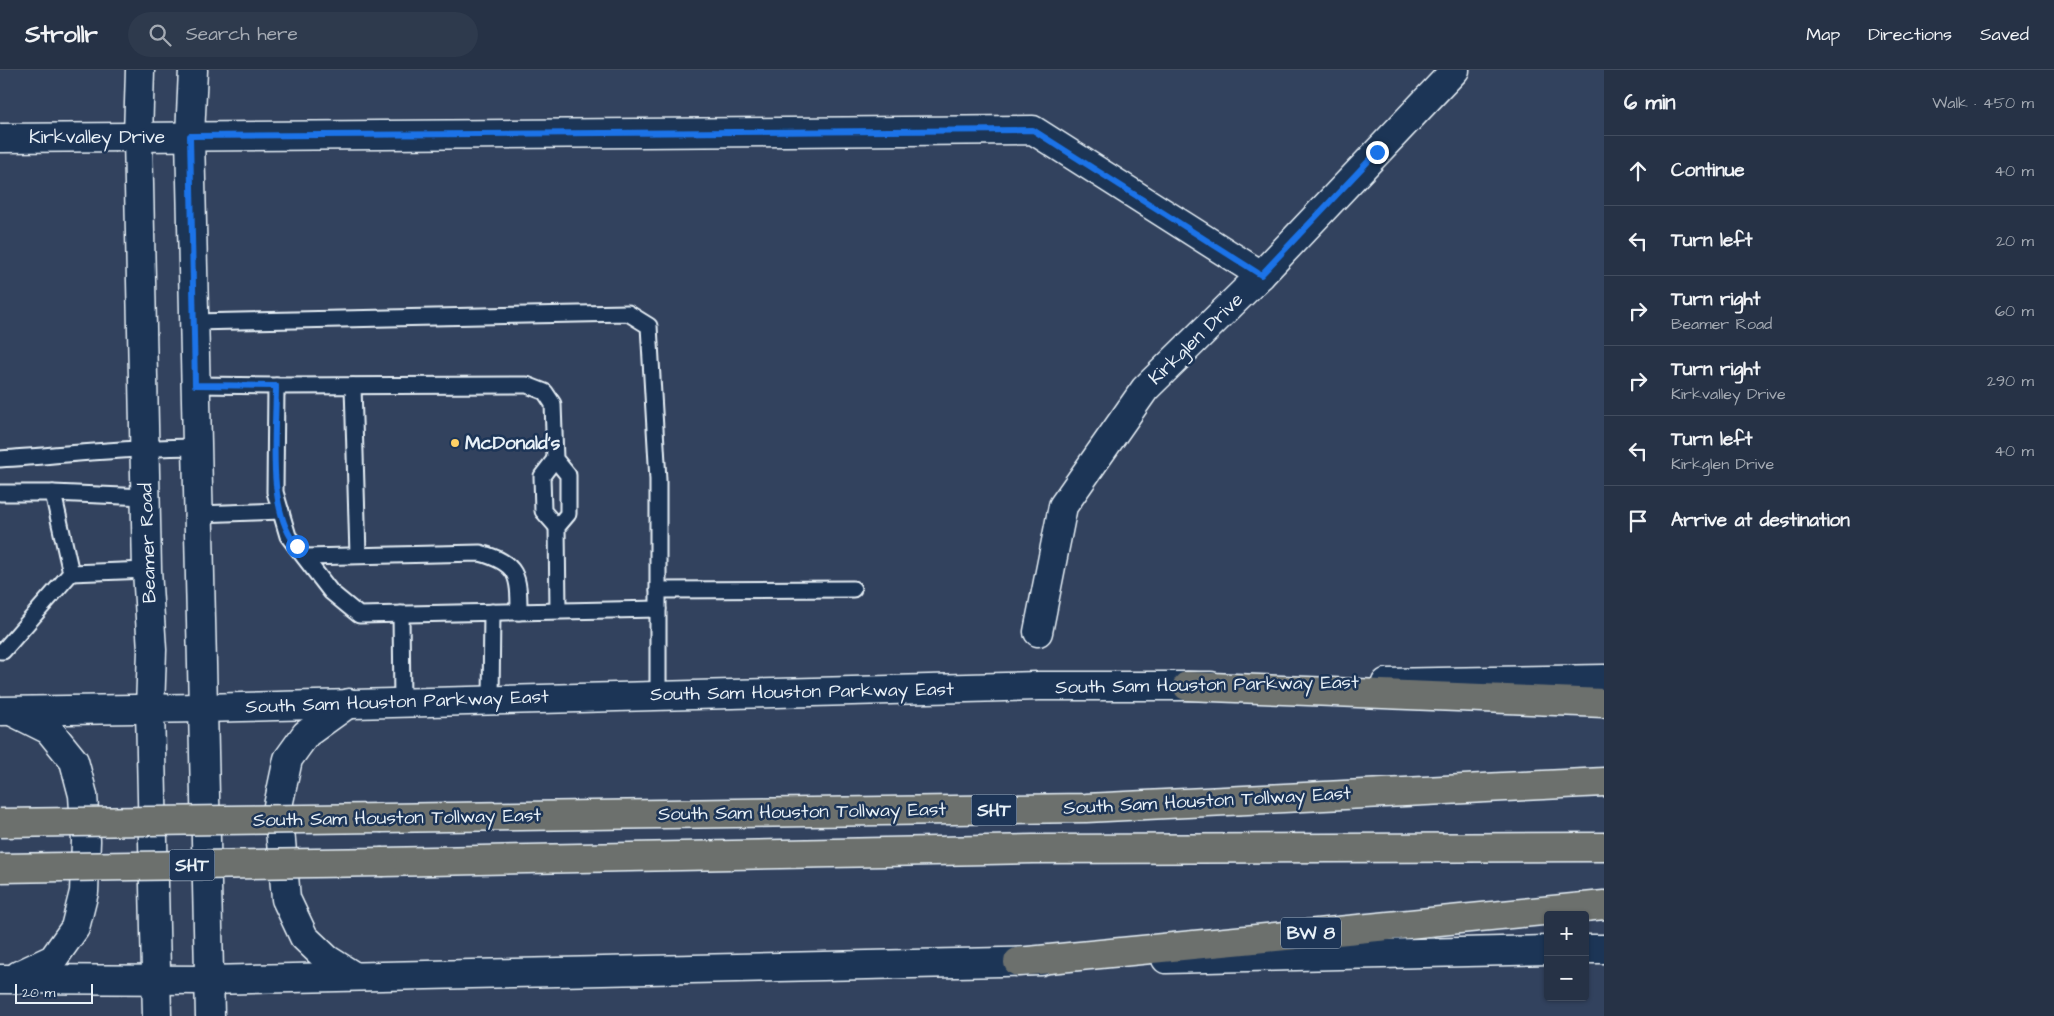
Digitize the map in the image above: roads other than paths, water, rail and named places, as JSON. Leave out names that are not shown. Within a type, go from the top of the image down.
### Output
[{"type":"highway","points":[[1187,686],[1604,703]]},
{"type":"highway","name":"South Sam Houston Tollway East","points":[[0,823],[1086,808],[1604,782]]},
{"type":"highway","name":"SHT","points":[[0,868],[1043,849],[1604,847]]},
{"type":"highway","name":"BW 8","points":[[1018,962],[1604,905]]},
{"type":"main road","name":"Beamer Road","points":[[140,70],[138,136],[146,497],[152,650],[150,709],[157,1016]]},
{"type":"main road","points":[[193,70],[190,136],[210,1016]]},
{"type":"main road","name":"Kirkglen Drive","points":[[1038,632],[1063,506],[1144,389],[1261,275],[1454,70]]},
{"type":"main road","name":"Kirkvalley Drive","points":[[0,138],[1033,130],[1261,275]]},
{"type":"main road","name":"South Sam Houston Parkway East","points":[[5,711],[202,708],[1039,686],[1187,686],[1604,679]]},
{"type":"main road","points":[[349,703],[306,734],[288,759],[278,806],[286,899],[304,937],[327,959],[354,976]]},
{"type":"main road","points":[[5,711],[50,730],[74,761],[83,794],[86,841],[84,892],[75,928],[52,960],[6,978]]},
{"type":"main road","points":[[1589,949],[1604,949]]},
{"type":"main road","points":[[1018,962],[1544,950]]},
{"type":"main road","name":"BW 8","points":[[6,978],[208,980],[1018,962]]},
{"type":"lane","points":[[194,322],[628,313],[649,326],[658,480],[658,696]]},
{"type":"lane","points":[[195,385],[527,385],[545,392],[553,404],[555,460],[568,475],[568,514],[557,527]]},
{"type":"lane","points":[[276,386],[276,492],[288,536],[331,592],[359,614],[658,609]]},
{"type":"lane","points":[[353,386],[358,555]]},
{"type":"lane","points":[[0,459],[145,448],[196,448]]},
{"type":"lane","points":[[555,460],[542,476],[542,484],[543,511],[557,527],[558,610]]},
{"type":"lane","points":[[0,493],[146,497]]},
{"type":"lane","points":[[52,493],[71,573]]},
{"type":"lane","points":[[198,514],[281,511]]},
{"type":"lane","points":[[305,557],[480,553],[498,557],[510,567],[519,583],[519,612]]},
{"type":"lane","points":[[0,651],[3,651],[71,573],[148,570]]},
{"type":"lane","points":[[658,590],[853,589]]},
{"type":"lane","points":[[491,700],[492,612]]},
{"type":"lane","points":[[401,614],[402,702]]},
{"type":"place","name":"McDonald's","points":[[455,443]]}]
